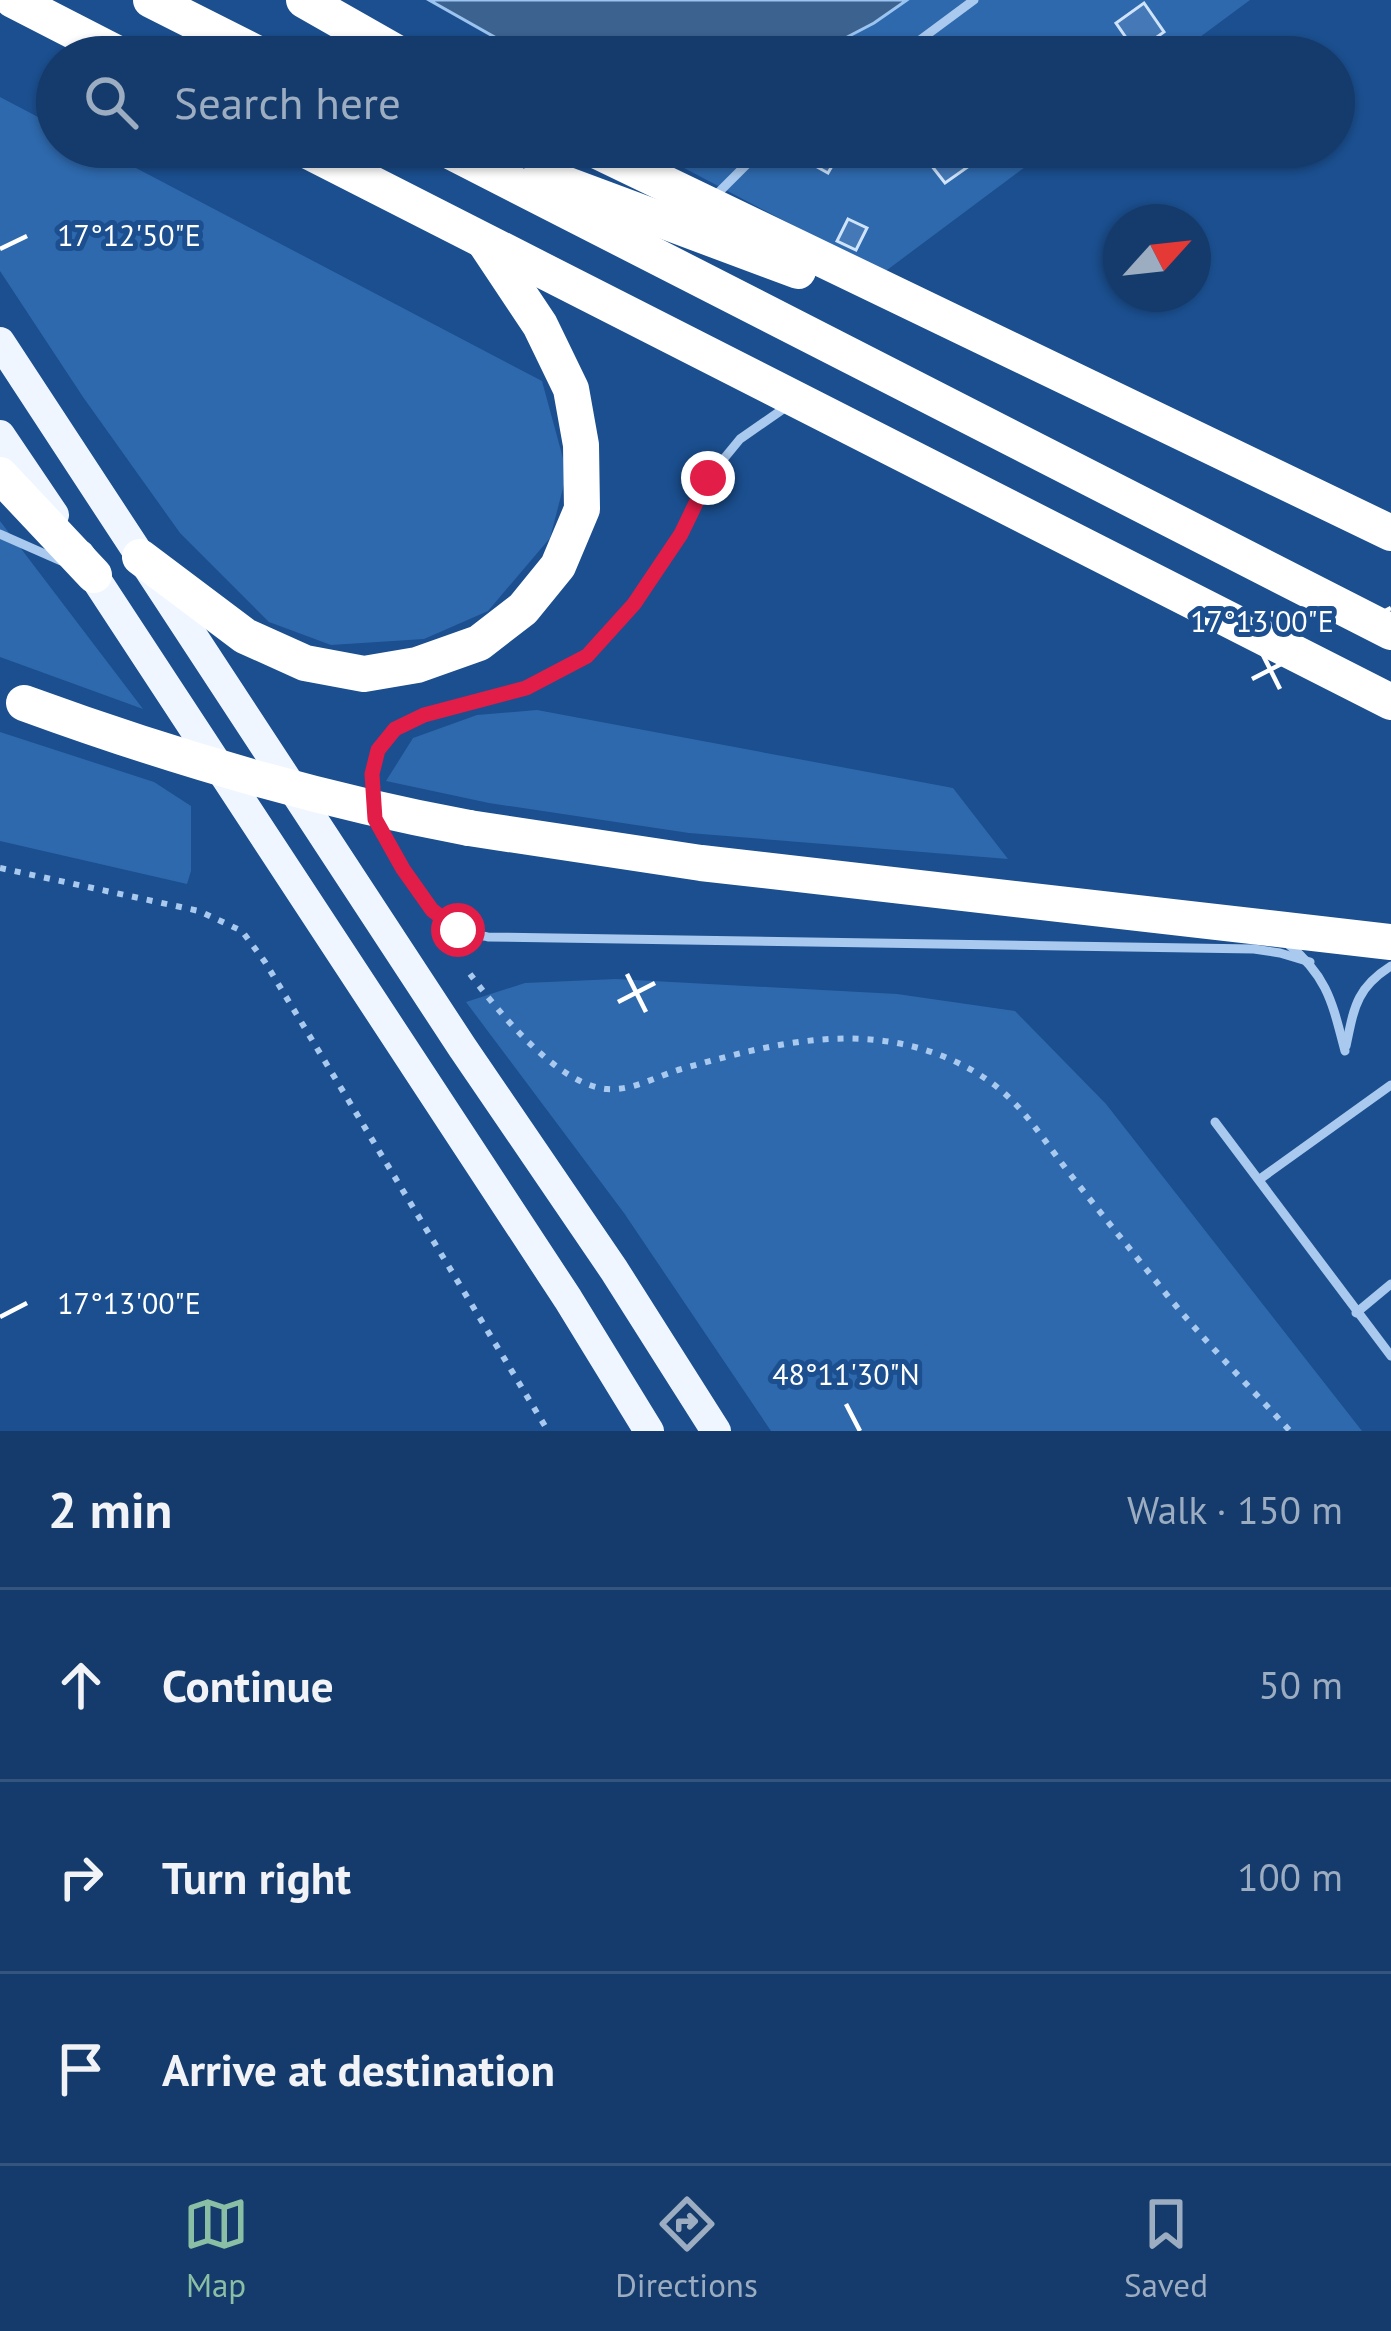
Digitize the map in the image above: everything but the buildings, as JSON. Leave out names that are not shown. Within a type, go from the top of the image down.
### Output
[{"type":"highway","points":[[13,0],[83,36]]},
{"type":"highway","points":[[151,0],[222,36]]},
{"type":"highway","points":[[304,0],[367,36]]},
{"type":"highway","points":[[341,168],[1391,703]]},
{"type":"highway","points":[[483,168],[1391,632]]},
{"type":"highway","points":[[521,168],[1010,350]]},
{"type":"highway","points":[[633,168],[1391,533]]},
{"type":"highway","points":[[140,556],[245,636],[305,663],[364,674],[417,665],[478,643],[523,609],[558,566],[582,509],[581,445],[571,389],[540,325],[484,241]]},
{"type":"highway","points":[[0,475],[94,575]]},
{"type":"highway","points":[[1312,662],[1391,714]]},
{"type":"highway","points":[[12,699],[250,777],[469,828],[701,863],[1391,942]]},
{"type":"main road","points":[[0,342],[716,1431]]},
{"type":"main road","points":[[0,435],[650,1431]]},
{"type":"lane","points":[[925,36],[974,0]]},
{"type":"lane","points":[[719,192],[743,168]]},
{"type":"lane","points":[[794,401],[740,439],[708,478],[681,534],[634,604],[587,656],[526,688],[424,715],[395,729],[378,750],[372,774],[375,819],[432,910],[458,930],[488,937],[1254,949],[1310,962]]},
{"type":"lane","points":[[0,534],[94,575]]},
{"type":"lane","points":[[1243,925],[1282,939],[1310,962],[1330,997],[1346,1051],[1355,1004],[1372,978],[1391,966]]},
{"type":"lane","points":[[1259,1179],[1391,1085]]},
{"type":"lane","points":[[1215,1122],[1391,1356]]},
{"type":"lane","points":[[1356,1313],[1391,1285]]},
{"type":"path","points":[[0,868],[200,911],[242,932],[265,962],[548,1431]]},
{"type":"path","points":[[470,974],[506,1022],[551,1062],[606,1089],[788,1042],[848,1037],[925,1049],[958,1063],[1010,1096],[1172,1301],[1290,1431]]},
{"type":"shaded area","points":[[429,0],[907,0],[849,36],[493,36]]},
{"type":"shaded area","points":[[907,0],[1250,0],[1201,36],[849,36]]},
{"type":"shaded area","points":[[0,97],[36,116],[36,168],[136,168],[542,381],[567,473],[550,538],[488,611],[424,639],[331,645],[269,622],[180,533],[0,271]]},
{"type":"shaded area","points":[[684,168],[1024,168],[883,273]]},
{"type":"shaded area","points":[[0,521],[143,709],[0,657]]},
{"type":"shaded area","points":[[537,710],[953,788],[1008,859],[689,833],[489,803],[386,781],[413,738],[477,715]]},
{"type":"shaded area","points":[[0,732],[154,782],[191,806],[187,884],[0,841]]},
{"type":"shaded area","points":[[616,979],[897,994],[1015,1011],[1106,1104],[1362,1431],[771,1431],[624,1213],[466,1002],[525,983]]},
{"type":"route","points":[[458,930],[432,910],[375,819],[372,774],[378,750],[395,729],[424,715],[526,688],[587,656],[634,604],[681,534],[708,478]]}]
